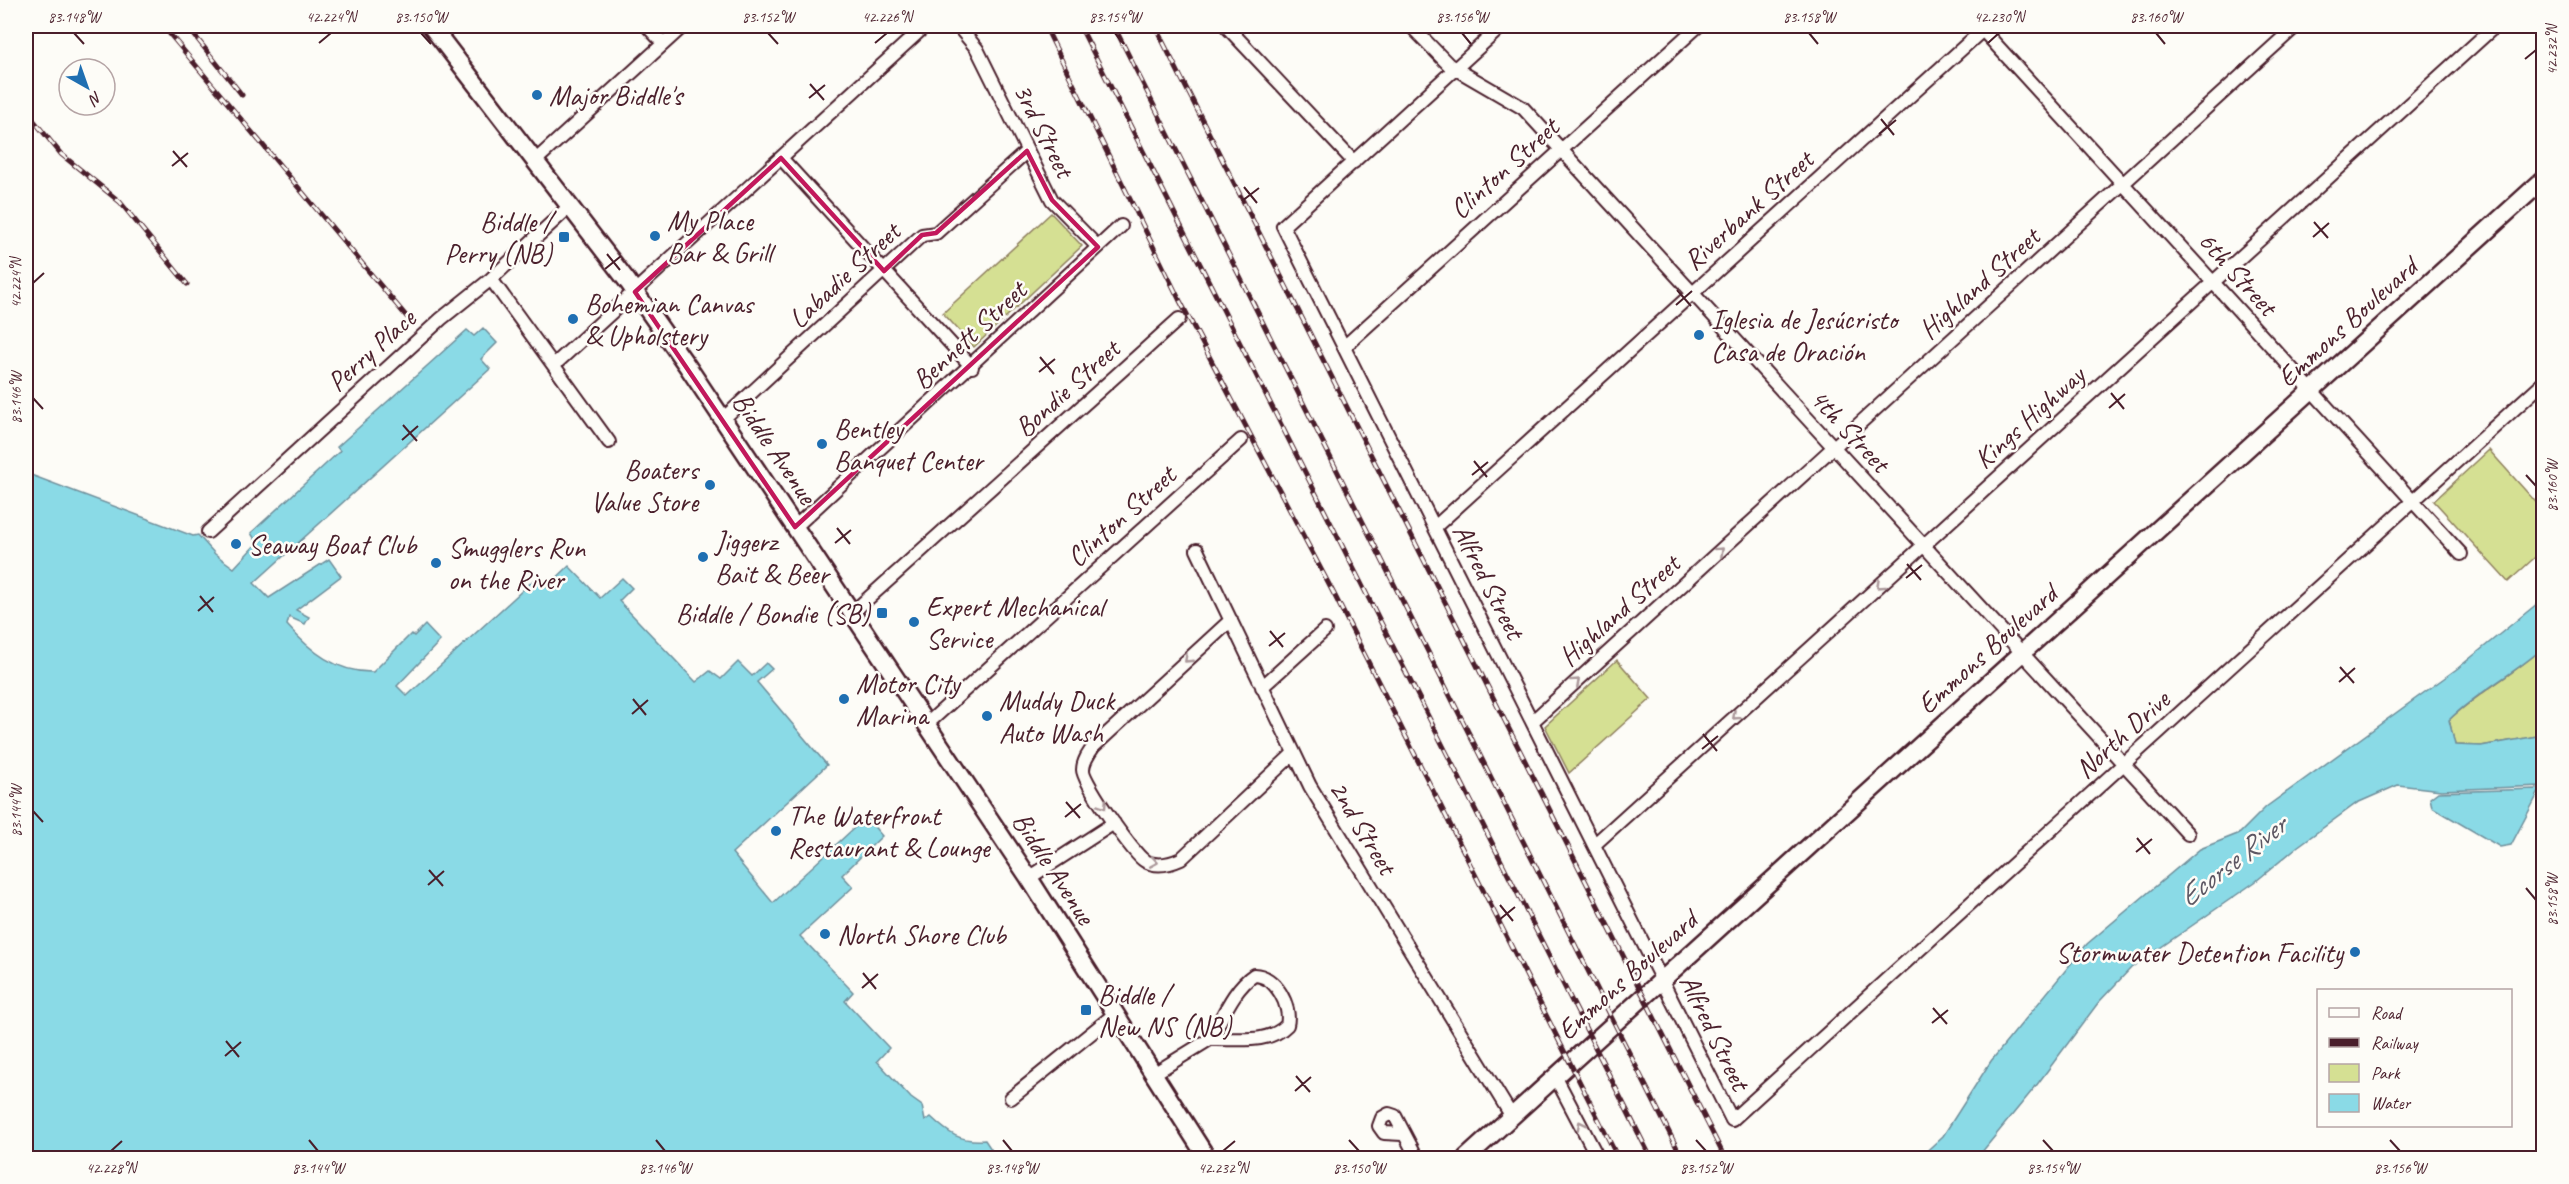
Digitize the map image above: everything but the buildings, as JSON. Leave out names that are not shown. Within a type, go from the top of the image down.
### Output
[{"type":"street","name":"Biddle Avenue","points":[[431,26],[635,292],[723,419],[1029,878],[1207,1158]]},
{"type":"street","points":[[647,26],[663,44]]},
{"type":"street","points":[[535,161],[683,26]]},
{"type":"street","points":[[554,365],[925,26]]},
{"type":"street","name":"3rd Street","points":[[958,26],[977,49],[1052,200],[1098,248]]},
{"type":"street","points":[[1226,26],[1354,162],[1502,26]]},
{"type":"street","name":"4th Street","points":[[1411,26],[1438,56],[1523,108],[2188,834]]},
{"type":"street","name":"Clinton Street","points":[[1344,347],[1698,26]]},
{"type":"street","name":"Highland Street","points":[[1533,721],[2296,26]]},
{"type":"street","name":"Kings Highway","points":[[1595,844],[2495,26]]},
{"type":"street","name":"6th Street","points":[[1983,27],[2461,554]]},
{"type":"street","name":"Riverbank Street","points":[[1435,527],[1983,27]]},
{"type":"street","name":"Labadie Street","points":[[723,419],[922,236],[936,233],[1027,151]]},
{"type":"street","points":[[781,158],[972,367]]},
{"type":"street","name":"Alfred Street","points":[[1354,162],[1283,226],[1732,1120]]},
{"type":"street","name":"Emmons Boulevard","points":[[1466,1158],[2544,179]]},
{"type":"street","name":"Perry Place","points":[[208,532],[441,319],[491,279],[570,206]]},
{"type":"street","name":"Bennett Street","points":[[795,527],[972,367],[1121,226]]},
{"type":"street","points":[[491,279],[609,442]]},
{"type":"street","name":"Bondie Street","points":[[853,612],[1179,319]]},
{"type":"street","name":"North Drive","points":[[1732,1120],[2544,381]]},
{"type":"street","name":"Clinton Street","points":[[927,724],[1241,440]]},
{"type":"street","name":"2nd Street","points":[[1197,550],[1310,786],[1511,1115]]},
{"type":"street","points":[[1231,620],[1089,752],[1083,769],[1084,776],[1131,849],[1144,861],[1159,865],[1175,862],[1294,753]]},
{"type":"street","points":[[1262,687],[1325,630]]},
{"type":"street","points":[[1029,878],[1114,823]]},
{"type":"street","points":[[1155,1073],[1210,1039],[1245,981],[1254,975],[1270,979],[1287,1006],[1287,1025],[1281,1032],[1260,1039],[1210,1039]]},
{"type":"street","points":[[1011,1098],[1116,1013]]},
{"type":"street","points":[[1555,1076],[1598,1158]]},
{"type":"street","points":[[1402,1134],[1417,1158]]},
{"type":"highlighted area","points":[[1027,151],[1052,200],[1098,247],[795,527],[635,292],[781,158],[884,271],[922,235],[936,233]]},
{"type":"green space","points":[[1051,213],[1082,246],[974,347],[943,313]]},
{"type":"green space","points":[[2489,450],[2543,510],[2543,550],[2508,582],[2434,501]]},
{"type":"green space","points":[[2543,648],[2543,735],[2481,746],[2455,745],[2449,720]]},
{"type":"green space","points":[[1617,660],[1651,699],[1569,773],[1545,726]]},
{"type":"water","points":[[483,328],[497,343],[481,359],[490,369],[254,583],[269,598],[329,559],[341,576],[296,610],[309,617],[305,624],[289,617],[287,625],[315,652],[348,669],[373,672],[411,634],[414,636],[425,625],[440,641],[397,686],[407,696],[537,577],[547,587],[569,566],[600,598],[622,578],[632,588],[619,601],[696,682],[710,671],[721,679],[738,662],[752,676],[766,663],[772,669],[757,682],[827,765],[732,853],[773,903],[866,817],[882,836],[842,875],[853,887],[800,936],[853,992],[845,1001],[889,1048],[877,1061],[911,1098],[922,1106],[925,1121],[931,1117],[955,1136],[969,1140],[985,1140],[997,1158],[26,1158],[26,473],[193,536],[198,535],[215,554],[234,568],[257,543],[251,533],[340,451],[337,447],[467,330],[474,336]]},
{"type":"water","name":"Ecorse River","points":[[2543,599],[2543,648],[2449,720],[2455,745],[2481,746],[2543,735],[2543,786],[2441,790],[2398,785],[2357,803],[2297,847],[2255,882],[2131,968],[2098,1003],[2036,1086],[1977,1158],[1919,1158],[1943,1136],[1991,1061],[2087,944],[2200,849],[2240,833],[2266,807],[2458,668]]},
{"type":"water","points":[[2540,790],[2511,845],[2500,847],[2432,807],[2430,798],[2438,792]]},
{"type":"railway","points":[[163,26],[412,323]]},
{"type":"railway","points":[[187,26],[242,95]]},
{"type":"railway","points":[[1045,26],[1179,299],[1335,596],[1618,1158]]},
{"type":"railway","points":[[1080,26],[1651,1158]]},
{"type":"railway","points":[[1114,26],[1682,1158]]},
{"type":"railway","points":[[1155,26],[1725,1158]]},
{"type":"railway","points":[[26,111],[61,154],[120,202],[187,284]]},
{"type":"place","name":"Major Biddle's","points":[[537,95]]},
{"type":"place","name":"My Place Bar & Grill","points":[[655,236]]},
{"type":"place","name":"Biddle / Perry (NB)","points":[[564,237]]},
{"type":"place","name":"Bohemian Canvas & Upholstery","points":[[573,319]]},
{"type":"place","name":"Iglesia de Jesúcristo Casa de Oración","points":[[1699,335]]},
{"type":"place","name":"Bentley Banquet Center","points":[[822,444]]},
{"type":"place","name":"Boaters Value Store","points":[[710,485]]},
{"type":"place","name":"Seaway Boat Club","points":[[236,544]]},
{"type":"place","name":"Jiggerz Bait & Beer","points":[[703,557]]},
{"type":"place","name":"Smugglers Run on the River","points":[[436,563]]},
{"type":"place","name":"Biddle / Bondie (SB)","points":[[882,613]]},
{"type":"place","name":"Expert Mechanical Service","points":[[914,622]]},
{"type":"place","name":"Motor City Marina","points":[[844,699]]},
{"type":"place","name":"Muddy Duck Auto Wash","points":[[987,716]]},
{"type":"place","name":"The Waterfront Restaurant & Lounge","points":[[776,831]]},
{"type":"place","name":"North Shore Club","points":[[825,934]]},
{"type":"place","name":"Stormwater Detention Facility","points":[[2355,952]]},
{"type":"place","name":"Biddle / New NS (NB)","points":[[1086,1010]]}]
